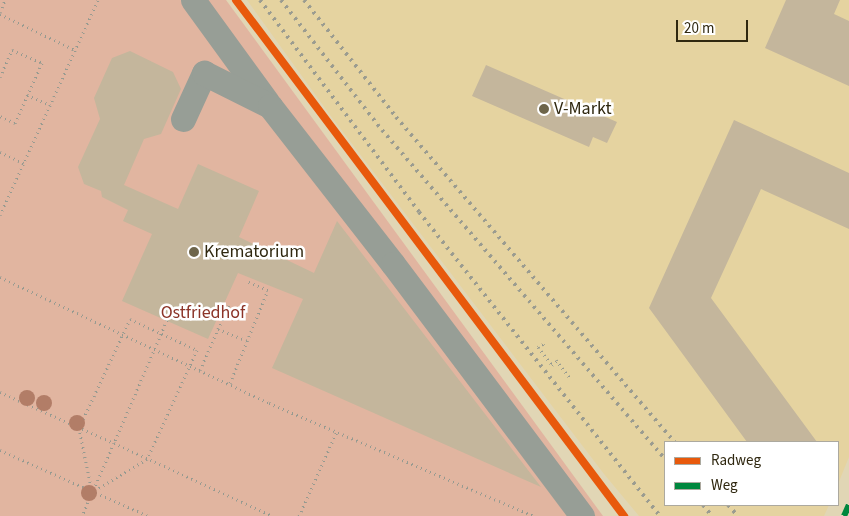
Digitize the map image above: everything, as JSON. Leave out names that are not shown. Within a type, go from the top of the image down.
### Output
[{"type":"lane","points":[[193,0],[270,106],[399,272],[582,516]]},
{"type":"lane","points":[[183,120],[204,72],[270,106]]},
{"type":"path","points":[[5,0],[0,13],[75,50]]},
{"type":"path","points":[[0,215],[98,0]]},
{"type":"path","points":[[0,77],[12,50],[42,64],[15,123],[0,116]]},
{"type":"path","points":[[27,95],[50,105]]},
{"type":"path","points":[[0,152],[24,162]]},
{"type":"path","points":[[0,277],[269,402],[534,516]]},
{"type":"path","points":[[230,383],[268,290],[247,281]]},
{"type":"path","points":[[200,370],[228,305]]},
{"type":"path","points":[[130,319],[197,350],[148,459],[92,492],[79,428],[130,319]]},
{"type":"path","points":[[82,516],[166,320]]},
{"type":"path","points":[[218,329],[247,341]]},
{"type":"path","points":[[544,345],[538,347],[552,365],[556,360],[570,378]]},
{"type":"path","points":[[0,392],[273,516]]},
{"type":"path","points":[[299,516],[337,431]]},
{"type":"path","points":[[0,450],[148,516]]},
{"type":"shaded area","points":[[247,0],[849,0],[849,457],[839,482],[839,441],[664,441],[664,506],[829,506],[824,516],[639,516],[604,474],[330,115]]},
{"type":"green space","name":"Ostfriedhof","points":[[0,0],[226,0],[603,516],[0,516]]},
{"type":"building","points":[[786,0],[840,0],[834,14],[849,21],[849,86],[765,48]]},
{"type":"building","points":[[130,51],[173,72],[181,89],[161,134],[144,139],[124,185],[178,209],[198,164],[259,191],[239,237],[314,273],[337,221],[541,487],[272,368],[303,299],[238,273],[208,339],[122,301],[152,234],[123,221],[128,210],[102,197],[101,191],[84,184],[78,167],[100,119],[94,98],[112,58]]},
{"type":"building","name":"V-Markt","points":[[486,65],[617,122],[607,143],[593,137],[589,147],[472,96]]},
{"type":"building","points":[[734,120],[849,173],[849,229],[761,189],[711,298],[816,441],[746,441],[649,308]]},
{"type":"railway","points":[[260,0],[419,212],[660,516]]},
{"type":"railway","points":[[281,0],[382,130],[664,458]]},
{"type":"railway","points":[[304,0],[396,117],[674,441]]},
{"type":"railway","points":[[704,506],[712,516]]},
{"type":"railway","points":[[729,506],[738,516]]},
{"type":"marked path","points":[[844,516],[849,505]]},
{"type":"cycle path","points":[[236,0],[624,516]]},
{"type":"place","name":"V-Markt","points":[[544,109]]},
{"type":"place","name":"Krematorium","points":[[194,252]]}]
